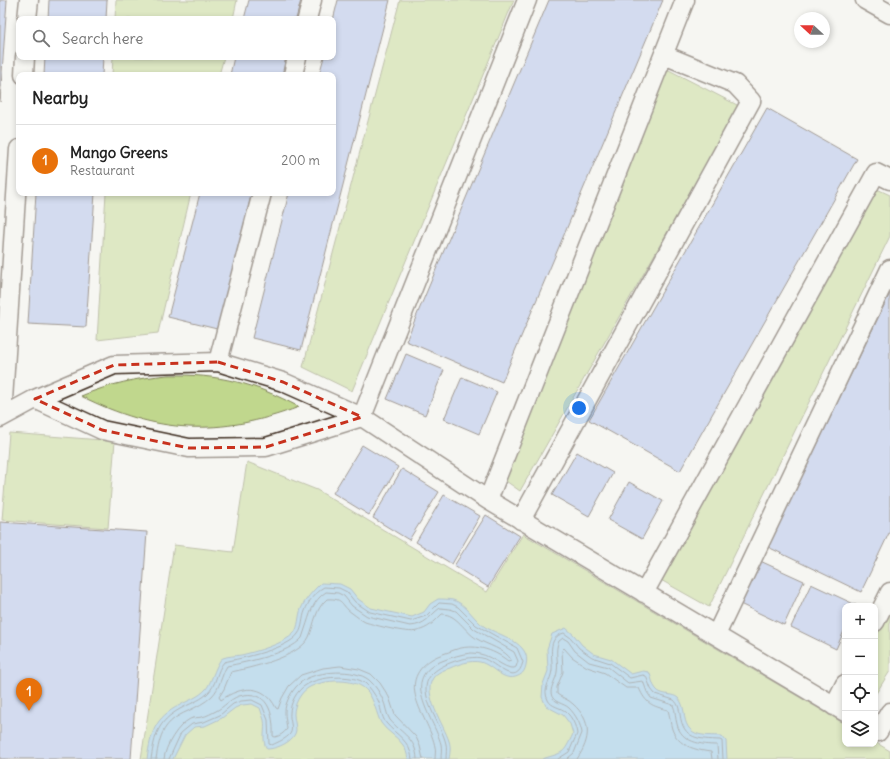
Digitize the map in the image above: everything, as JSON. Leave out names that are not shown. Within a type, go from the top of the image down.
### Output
[{"type":"street","points":[[28,16],[29,0]]},
{"type":"street","points":[[308,16],[312,0]]},
{"type":"street","points":[[362,417],[527,0]]},
{"type":"street","points":[[488,500],[685,0]]},
{"type":"street","points":[[865,0],[890,14]]},
{"type":"street","points":[[521,520],[751,102],[735,84],[664,55]]},
{"type":"street","points":[[24,72],[25,60]]},
{"type":"street","points":[[294,72],[297,60]]},
{"type":"street","points":[[644,593],[876,173],[890,180]]},
{"type":"street","points":[[1,417],[16,194]]},
{"type":"street","points":[[218,362],[261,196]]},
{"type":"street","points":[[716,635],[890,269]]},
{"type":"street","points":[[1,417],[35,399],[114,365],[218,362],[283,382],[362,417],[488,500],[840,709],[842,699]]},
{"type":"street","points":[[35,399],[102,430],[189,448],[266,447],[362,417]]},
{"type":"street","points":[[878,616],[890,592]]},
{"type":"street","points":[[881,734],[890,712]]},
{"type":"highlighted area","points":[[218,362],[283,382],[362,417],[266,447],[189,448],[102,430],[35,399],[114,365]]},
{"type":"green space","points":[[116,0],[237,0],[234,16],[115,16]]},
{"type":"green space","points":[[400,0],[514,0],[352,391],[303,367]]},
{"type":"green space","points":[[113,60],[223,60],[220,72],[112,72]]},
{"type":"green space","points":[[667,69],[739,106],[520,491],[503,479]]},
{"type":"green space","points":[[877,189],[890,195],[890,236],[709,607],[659,579]]},
{"type":"green space","points":[[106,196],[190,196],[158,333],[97,340]]},
{"type":"green space","points":[[168,375],[220,378],[251,386],[299,407],[270,417],[242,423],[215,427],[188,427],[162,424],[136,418],[109,409],[81,396],[124,382]]},
{"type":"green space","points":[[9,433],[115,441],[108,528],[2,520]]},
{"type":"green space","points":[[247,462],[317,490],[487,592],[523,534],[842,722],[842,747],[878,747],[878,744],[890,751],[890,759],[141,759],[174,545],[233,552]]},
{"type":"green space","points":[[890,608],[890,671],[878,690],[878,639],[878,633]]},
{"type":"water","points":[[321,583],[340,584],[350,589],[358,599],[371,608],[412,617],[424,612],[430,604],[438,599],[453,600],[458,602],[485,627],[519,645],[527,657],[525,669],[520,675],[513,678],[498,673],[480,662],[472,662],[457,665],[436,674],[430,685],[430,692],[435,710],[449,741],[449,759],[408,759],[403,745],[381,723],[368,692],[363,687],[356,684],[331,681],[314,685],[302,693],[294,711],[295,734],[285,744],[276,748],[267,749],[265,746],[263,717],[260,708],[252,704],[242,705],[235,708],[222,718],[205,726],[194,727],[185,735],[173,759],[147,759],[152,734],[155,727],[164,715],[203,692],[208,686],[223,658],[261,650],[283,641],[294,633],[298,625],[300,612],[303,605],[312,592]]},
{"type":"water","points":[[566,628],[582,645],[594,654],[611,659],[631,674],[643,671],[649,672],[658,691],[664,694],[676,696],[679,700],[683,706],[685,720],[688,727],[692,731],[702,735],[722,736],[726,741],[727,759],[542,759],[562,752],[573,734],[570,724],[563,715],[546,706],[542,697],[543,684],[548,671],[547,649],[552,634]]},
{"type":"building","points":[[0,0],[7,0],[0,102]]},
{"type":"building","points":[[49,0],[107,0],[106,16],[48,16]]},
{"type":"building","points":[[249,0],[301,0],[297,16],[245,16]]},
{"type":"building","points":[[338,0],[390,0],[301,350],[252,338],[288,196],[336,196],[336,72],[320,72],[323,60],[336,60],[336,16],[334,16]]},
{"type":"building","points":[[549,0],[663,0],[502,382],[406,341]]},
{"type":"building","points":[[45,60],[103,60],[102,72],[44,72]]},
{"type":"building","points":[[233,60],[285,60],[283,72],[231,72]]},
{"type":"building","points":[[767,108],[857,159],[680,471],[589,420]]},
{"type":"building","points":[[36,196],[95,196],[86,327],[28,324]]},
{"type":"building","points":[[199,196],[251,196],[217,329],[168,317]]},
{"type":"building","points":[[890,293],[890,531],[861,592],[768,547]]},
{"type":"building","points":[[406,354],[444,370],[425,415],[387,399]]},
{"type":"building","points":[[462,377],[497,392],[479,434],[444,419]]},
{"type":"building","points":[[362,445],[398,467],[369,515],[333,493]]},
{"type":"building","points":[[577,452],[613,473],[589,516],[552,495]]},
{"type":"building","points":[[402,469],[439,492],[409,540],[373,518]]},
{"type":"building","points":[[629,482],[663,501],[642,539],[608,520]]},
{"type":"building","points":[[444,495],[480,516],[452,564],[416,542]]},
{"type":"building","points":[[486,515],[520,536],[488,587],[454,566]]},
{"type":"building","points":[[0,522],[147,532],[131,759],[0,759]]},
{"type":"building","points":[[758,560],[804,581],[784,625],[738,603]]},
{"type":"building","points":[[811,584],[852,603],[842,603],[842,636],[836,649],[791,627]]},
{"type":"place","name":"Mango Greens","points":[[29,711]]}]
